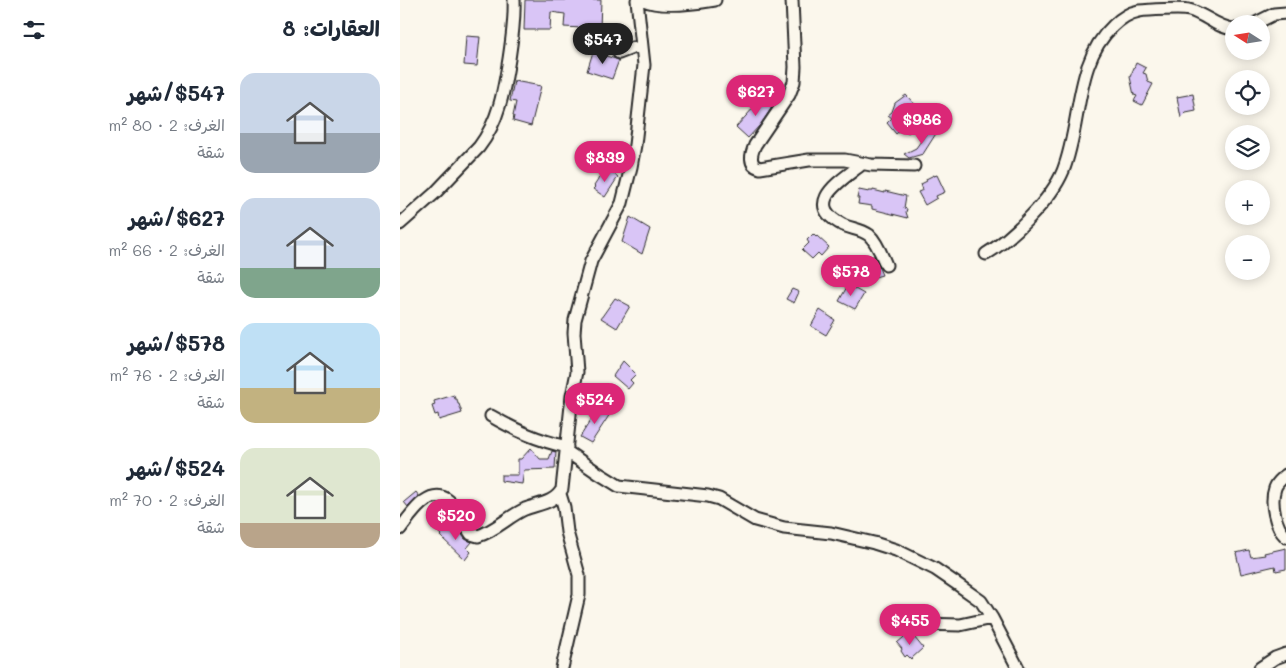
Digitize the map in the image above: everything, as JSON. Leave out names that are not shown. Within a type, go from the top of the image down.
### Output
[{"type":"street","points":[[400,224],[435,193],[479,147],[491,128],[502,100],[505,84],[513,26],[514,0]]},
{"type":"street","points":[[562,668],[579,595],[579,575],[567,532],[564,507],[560,494],[563,483],[572,396],[577,372],[574,320],[591,261],[622,203],[632,167],[644,65],[637,0]]},
{"type":"street","points":[[644,0],[656,3],[687,3],[715,0]]},
{"type":"street","points":[[792,0],[796,67],[794,82],[789,95],[755,145],[751,158],[755,166],[760,168],[809,160],[845,160],[862,164],[914,166]]},
{"type":"street","points":[[986,254],[994,250],[1027,220],[1056,184],[1063,171],[1075,127],[1086,69],[1099,41],[1106,32],[1126,15],[1139,11],[1188,10],[1225,28]]},
{"type":"street","points":[[1270,16],[1286,13]]},
{"type":"street","points":[[619,53],[632,48],[642,47]]},
{"type":"street","points":[[862,164],[832,188],[824,200],[825,208],[829,214],[845,226],[861,230],[872,238],[886,266]]},
{"type":"street","points":[[491,416],[528,436],[567,449],[598,473],[620,486],[708,496],[720,499],[755,520],[784,528],[831,533],[896,550],[935,570],[981,602],[992,618],[1018,668]]},
{"type":"street","points":[[1286,476],[1275,487],[1274,497],[1275,516],[1279,529],[1286,538]]},
{"type":"street","points":[[400,529],[424,502],[435,496],[444,497],[449,501],[471,534],[478,536],[524,510],[553,500],[560,494]]},
{"type":"street","points":[[922,624],[960,625],[992,618]]},
{"type":"street","points":[[1260,668],[1275,658],[1286,654]]},
{"type":"building","points":[[525,0],[601,0],[600,29],[564,27],[565,14],[551,12],[550,30],[524,30]]},
{"type":"building","points":[[466,36],[480,37],[477,66],[464,65]]},
{"type":"building","points":[[593,52],[619,60],[612,79],[587,71]]},
{"type":"building","points":[[1136,63],[1146,68],[1143,73],[1146,74],[1148,82],[1153,84],[1142,105],[1134,101],[1137,96],[1134,95],[1130,77]]},
{"type":"building","points":[[514,81],[541,86],[531,126],[513,121],[516,102],[510,101]]},
{"type":"building","points":[[1193,94],[1196,111],[1186,113],[1181,118],[1177,97]]},
{"type":"building","points":[[765,95],[774,104],[761,124],[748,138],[736,127]]},
{"type":"building","points":[[906,95],[924,114],[920,117],[922,120],[908,133],[903,128],[896,134],[887,123],[892,118],[888,115],[892,112],[895,103]]},
{"type":"building","points":[[930,128],[937,132],[923,154],[909,158],[904,154],[916,148]]},
{"type":"building","points":[[606,170],[608,172],[610,170],[618,177],[605,197],[593,189],[598,179]]},
{"type":"building","points":[[937,175],[945,192],[936,196],[937,198],[925,205],[918,192],[923,190],[921,184]]},
{"type":"building","points":[[859,190],[869,192],[873,190],[885,193],[885,191],[906,196],[904,208],[907,209],[908,218],[872,209],[872,206],[858,204]]},
{"type":"building","points":[[630,217],[650,229],[642,254],[622,242]]},
{"type":"building","points":[[813,234],[829,247],[821,256],[818,253],[812,259],[802,250],[809,243],[807,240]]},
{"type":"building","points":[[874,256],[882,275],[861,281],[856,260]]},
{"type":"building","points":[[848,285],[864,294],[855,309],[839,301]]},
{"type":"building","points":[[792,289],[799,292],[794,303],[786,299]]},
{"type":"building","points":[[615,298],[630,306],[617,328],[601,318]]},
{"type":"building","points":[[820,310],[835,320],[826,335],[811,326]]},
{"type":"building","points":[[623,361],[636,374],[630,380],[633,383],[628,389],[613,376]]},
{"type":"building","points":[[454,395],[462,413],[439,420],[438,414],[435,415],[432,406],[435,405],[434,401]]},
{"type":"building","points":[[599,407],[610,414],[591,443],[580,437]]},
{"type":"building","points":[[531,448],[540,459],[549,459],[552,451],[556,452],[555,469],[524,470],[522,484],[501,481],[501,475],[518,475],[518,459],[521,459]]},
{"type":"building","points":[[416,492],[419,496],[408,507],[404,502]]},
{"type":"building","points":[[446,526],[452,532],[457,527],[465,539],[472,542],[467,548],[471,552],[465,560],[440,536],[439,533]]},
{"type":"building","points":[[1286,548],[1286,569],[1276,571],[1275,566],[1241,574],[1236,553],[1249,550],[1251,557],[1265,555],[1264,553]]},
{"type":"building","points":[[910,632],[923,648],[911,659],[907,655],[905,657],[897,643]]}]
